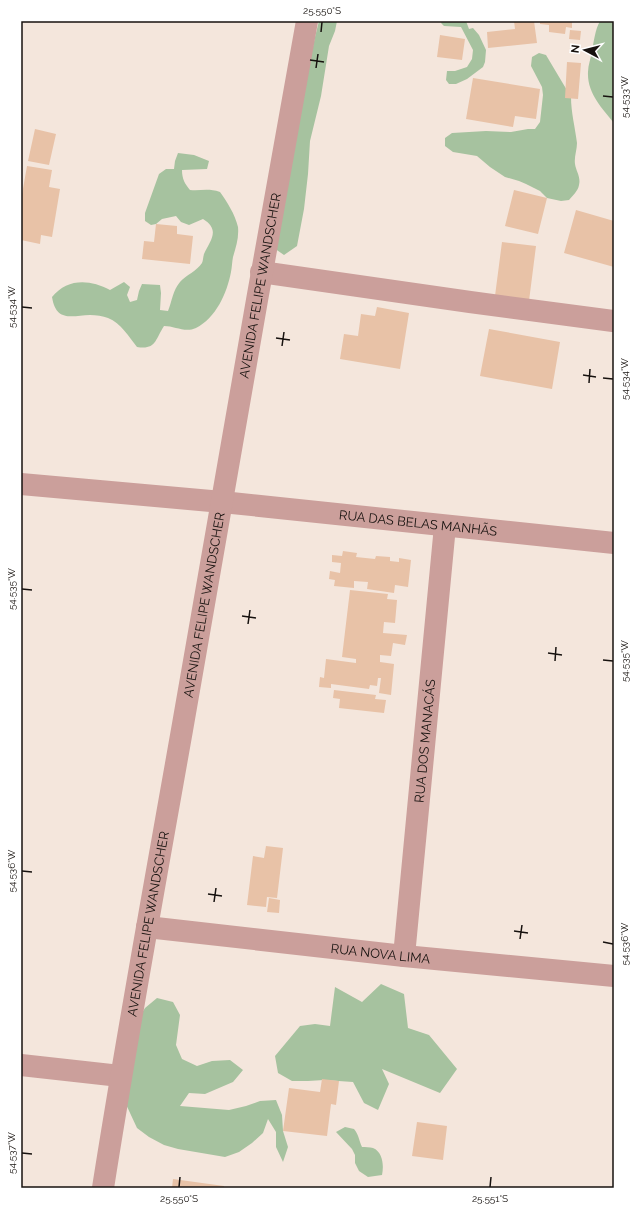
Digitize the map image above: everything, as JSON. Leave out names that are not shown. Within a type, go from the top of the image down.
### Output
[{"type":"street","name":"AVENIDA FELIPE WANDSCHER","points":[[103,1188],[120,1076],[222,502],[261,272],[307,21]]},
{"type":"street","points":[[261,272],[613,321]]},
{"type":"street","name":"RUA DAS BELAS MANHÃS","points":[[21,484],[222,502],[614,543]]},
{"type":"street","name":"RUA DOS MANACÁS","points":[[404,956],[446,526]]},
{"type":"street","name":"RUA NOVA LIMA","points":[[147,927],[404,956],[614,976]]},
{"type":"street","points":[[21,1065],[120,1076]]},
{"type":"green space","points":[[319,21],[337,21],[329,46],[321,96],[310,141],[304,209],[297,246],[284,255],[271,246]]},
{"type":"green space","points":[[442,21],[466,21],[469,29],[473,28],[479,35],[486,50],[483,67],[467,79],[456,84],[449,84],[446,80],[447,71],[455,71],[467,67],[472,59],[473,50],[461,27],[444,26],[441,23]]},
{"type":"green space","points":[[600,21],[614,21],[614,123],[596,100],[588,80],[589,64]]},
{"type":"green space","points":[[539,53],[546,55],[571,97],[572,114],[577,143],[575,164],[579,182],[578,189],[569,200],[561,201],[547,198],[540,191],[526,184],[505,177],[477,156],[453,152],[445,146],[445,138],[452,133],[486,131],[511,132],[535,129],[540,122],[543,95],[542,87],[531,66],[532,57]]},
{"type":"green space","points":[[178,153],[194,155],[209,161],[207,169],[182,170],[184,181],[190,190],[220,192],[237,222],[238,239],[229,280],[220,304],[215,311],[203,324],[196,328],[184,330],[164,326],[157,340],[152,345],[143,348],[137,347],[121,327],[113,320],[95,315],[65,316],[61,314],[54,305],[52,297],[65,286],[79,282],[95,284],[110,290],[124,282],[130,287],[127,295],[130,302],[137,300],[142,284],[160,285],[160,310],[168,311],[174,292],[178,285],[202,263],[213,231],[212,227],[203,219],[189,225],[181,222],[176,216],[162,219],[156,224],[151,225],[145,221],[145,213],[159,174],[166,169],[174,169]]},
{"type":"green space","points":[[381,984],[404,994],[408,1028],[429,1035],[457,1069],[440,1093],[382,1069],[389,1084],[378,1110],[364,1103],[353,1082],[324,1080],[292,1081],[278,1073],[275,1056],[300,1026],[315,1024],[330,1026],[335,987],[362,1002]]},
{"type":"green space","points":[[157,998],[173,1002],[180,1015],[176,1045],[182,1059],[197,1066],[212,1061],[230,1060],[243,1070],[233,1082],[205,1094],[189,1093],[180,1106],[229,1110],[260,1101],[276,1100],[282,1115],[283,1131],[288,1147],[283,1162],[276,1147],[276,1132],[268,1119],[263,1133],[252,1143],[239,1152],[225,1157],[178,1149],[164,1145],[149,1137],[137,1128],[124,1100],[137,1021],[145,1008]]},
{"type":"green space","points":[[345,1127],[354,1129],[362,1147],[373,1148],[379,1153],[383,1164],[382,1175],[368,1177],[359,1171],[355,1163],[355,1155],[352,1149],[336,1132]]},
{"type":"building","points":[[514,21],[534,21],[537,43],[488,48],[487,32],[515,29]]},
{"type":"building","points":[[540,21],[572,21],[572,28],[566,27],[565,34],[549,32],[549,25],[540,24]]},
{"type":"building","points":[[570,30],[581,31],[580,40],[569,39]]},
{"type":"building","points":[[440,35],[465,39],[462,60],[437,57]]},
{"type":"building","points":[[567,62],[581,63],[578,99],[565,98]]},
{"type":"building","points":[[473,78],[540,89],[536,119],[515,116],[513,127],[466,119]]},
{"type":"building","points":[[35,129],[56,134],[49,165],[28,161]]},
{"type":"building","points":[[27,166],[52,170],[49,187],[60,189],[52,237],[41,235],[40,244],[21,240],[21,200]]},
{"type":"building","points":[[514,190],[547,198],[538,234],[505,226]]},
{"type":"building","points":[[576,210],[614,221],[614,267],[564,253]]},
{"type":"building","points":[[156,224],[177,226],[177,234],[193,236],[190,264],[142,259],[144,241],[154,242]]},
{"type":"building","points":[[502,242],[536,246],[529,301],[495,296]]},
{"type":"building","points":[[377,307],[409,313],[400,369],[340,359],[344,334],[358,336],[361,314],[375,316]]},
{"type":"building","points":[[489,329],[560,342],[552,389],[480,376]]},
{"type":"building","points":[[343,551],[357,553],[356,557],[375,559],[376,556],[390,557],[390,561],[399,562],[399,558],[411,560],[408,587],[395,585],[394,593],[367,589],[368,582],[354,581],[354,588],[334,586],[335,580],[329,579],[330,571],[340,573],[341,563],[332,562],[332,555],[342,556]]},
{"type":"building","points":[[350,590],[388,594],[387,599],[397,600],[395,623],[384,622],[383,633],[407,635],[405,645],[393,643],[391,656],[380,655],[380,662],[394,664],[391,695],[379,693],[381,678],[378,678],[377,686],[370,685],[369,689],[331,684],[331,688],[319,687],[320,677],[324,678],[326,659],[356,663],[356,659],[342,657]]},
{"type":"building","points":[[334,690],[376,695],[375,699],[386,700],[384,713],[339,708],[340,699],[333,698]]},
{"type":"building","points":[[266,846],[283,848],[277,898],[267,897],[266,907],[247,905],[253,856],[264,858]]},
{"type":"building","points":[[269,898],[280,900],[279,913],[267,912]]},
{"type":"building","points":[[322,1079],[339,1081],[336,1105],[331,1104],[327,1136],[283,1131],[289,1088],[320,1092]]},
{"type":"building","points":[[417,1122],[447,1126],[443,1160],[412,1156]]},
{"type":"building","points":[[173,1179],[224,1186],[224,1188],[172,1188]]}]
